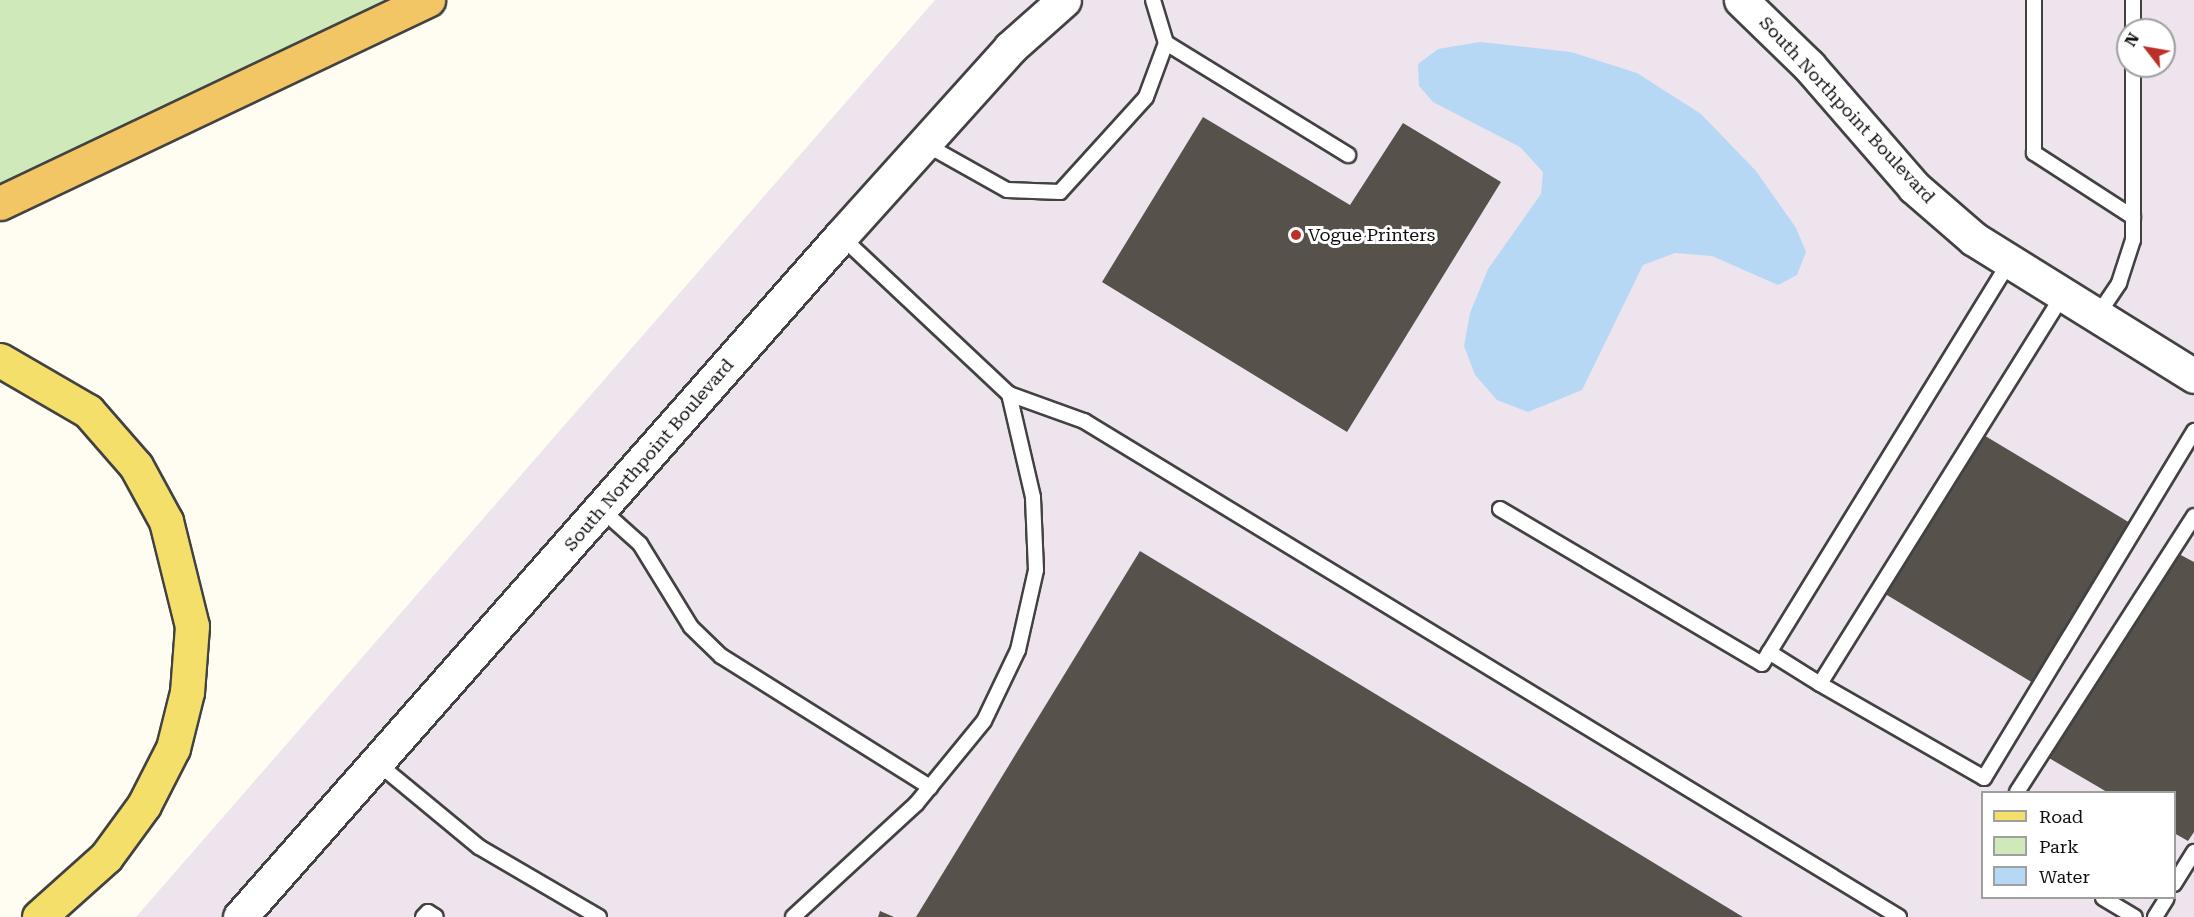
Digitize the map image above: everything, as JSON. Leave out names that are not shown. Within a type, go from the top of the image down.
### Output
[{"type":"highway","points":[[0,203],[428,0]]},
{"type":"main road","points":[[0,360],[88,411],[136,466],[166,521],[192,626],[187,693],[172,748],[144,805],[106,857],[39,917]]},
{"type":"street","name":"South Northpoint Boulevard","points":[[240,917],[375,761],[602,510],[841,236],[1010,48],[1064,0]]},
{"type":"street","name":"South Northpoint Boulevard","points":[[1741,0],[1809,66],[1914,187],[2009,262],[2061,298],[2194,376]]},
{"type":"lane","points":[[925,144],[1007,190],[1060,192],[1146,97],[1166,43],[1153,0]]},
{"type":"lane","points":[[2034,0],[2034,153],[2133,217]]},
{"type":"lane","points":[[2133,0],[2133,18]]},
{"type":"lane","points":[[1166,43],[1348,155]]},
{"type":"lane","points":[[2095,318],[2119,283],[2133,240],[2133,78]]},
{"type":"lane","points":[[841,236],[1009,394],[1084,422],[1899,917]]},
{"type":"lane","points":[[1500,509],[1762,664],[2009,262]]},
{"type":"lane","points":[[1820,684],[2061,298]]},
{"type":"lane","points":[[793,917],[930,787],[984,721],[1018,650],[1036,570],[1033,497],[1009,394]]},
{"type":"lane","points":[[1770,652],[1820,684],[1984,778],[2194,431]]},
{"type":"lane","points":[[602,510],[640,544],[691,627],[721,656],[930,787]]},
{"type":"lane","points":[[2018,791],[2194,516]]},
{"type":"lane","points":[[375,761],[479,847],[598,917]]},
{"type":"lane","points":[[2176,882],[2194,852]]},
{"type":"lane","points":[[2106,899],[2134,917]]},
{"type":"lane","points":[[2155,917],[2166,899]]},
{"type":"lane","points":[[423,917],[428,912],[436,917]]},
{"type":"shaded area","points":[[935,0],[2194,0],[2194,917],[136,917]]},
{"type":"green space","points":[[0,0],[394,0],[0,184]]},
{"type":"water","points":[[1480,42],[1571,52],[1637,73],[1701,114],[1756,171],[1796,228],[1806,252],[1797,275],[1778,285],[1712,256],[1675,253],[1643,265],[1582,390],[1528,412],[1497,400],[1475,375],[1464,346],[1470,313],[1488,269],[1541,194],[1543,172],[1520,147],[1433,102],[1419,86],[1418,64],[1438,49]]},
{"type":"building","points":[[1203,117],[1350,205],[1403,123],[1501,182],[1347,432],[1102,282]]},
{"type":"building","points":[[1982,434],[2135,526],[2039,686],[1886,594]]},
{"type":"building","points":[[1140,551],[1743,917],[916,917]]},
{"type":"building","points":[[2177,553],[2194,562],[2194,832],[2188,841],[2176,834],[2176,791],[2105,791],[2049,758]]},
{"type":"building","points":[[880,911],[894,917],[878,917]]},
{"type":"place","name":"Vogue Printers","points":[[1296,235]]}]
